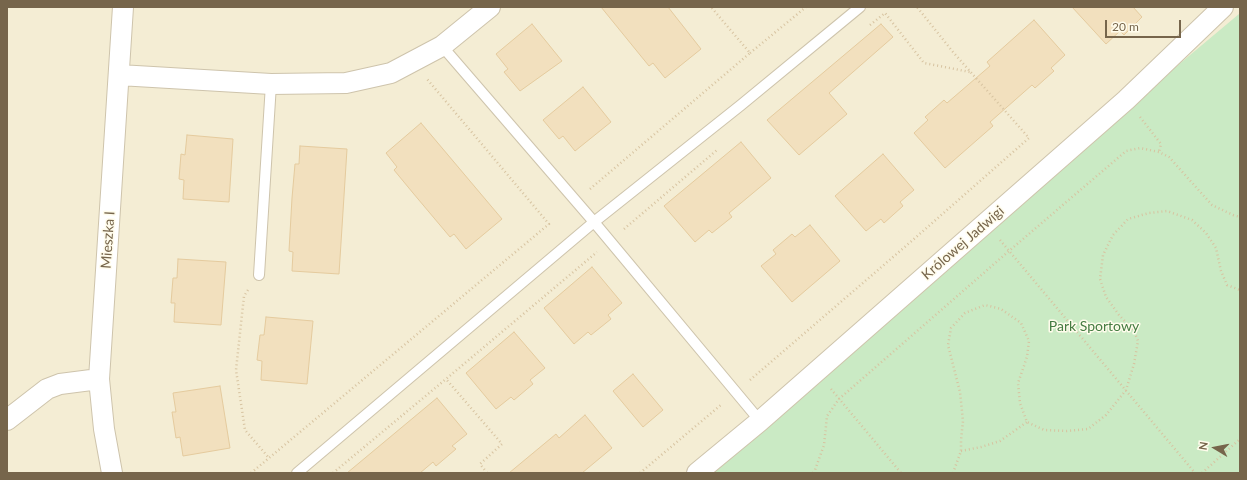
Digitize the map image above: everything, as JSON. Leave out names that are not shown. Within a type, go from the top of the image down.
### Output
[{"type":"street","name":"Mieszka I","points":[[112,473],[104,429],[100,379],[123,7]]},
{"type":"street","points":[[119,75],[271,84],[346,83],[391,73],[442,46],[490,7]]},
{"type":"street","name":"Królowej Jadwigi","points":[[697,473],[760,421],[1126,100],[1223,7]]},
{"type":"street","points":[[7,420],[47,389],[60,384],[100,379]]},
{"type":"lane","points":[[297,473],[594,222],[741,105],[860,7]]},
{"type":"lane","points":[[442,46],[594,222],[760,421]]},
{"type":"lane","points":[[259,275],[271,84]]},
{"type":"path","points":[[712,7],[750,53]]},
{"type":"path","points":[[586,193],[806,7]]},
{"type":"path","points":[[640,473],[803,335],[1029,138],[970,72],[917,7]]},
{"type":"path","points":[[866,28],[885,13],[924,63],[970,72]]},
{"type":"path","points":[[251,473],[549,224],[424,74]]},
{"type":"path","points":[[1126,100],[1161,144],[1159,152]]},
{"type":"path","points":[[813,473],[824,445],[826,416],[840,399],[1126,151],[1140,148],[1159,152],[1169,157],[1212,205],[1240,217]]},
{"type":"path","points":[[333,473],[718,149]]},
{"type":"path","points":[[953,473],[962,451],[961,440],[963,422],[960,392],[948,345],[951,328],[965,313],[984,306],[1001,309],[1021,322],[1029,341],[1027,357],[1018,383],[1020,403],[1027,422],[1044,430],[1067,431],[1088,429],[1106,415],[1126,390],[1134,364],[1138,341],[1134,330],[1119,315],[1106,296],[1100,279],[1103,255],[1113,235],[1128,219],[1149,213],[1167,211],[1192,220],[1206,233],[1216,248],[1221,271],[1227,285],[1240,290]]},
{"type":"path","points":[[985,223],[1195,473]]},
{"type":"path","points":[[259,275],[244,296],[236,370],[245,430],[269,458]]},
{"type":"path","points":[[816,372],[901,473]]},
{"type":"path","points":[[446,379],[502,444],[480,464],[487,473]]},
{"type":"path","points":[[962,451],[981,448],[1000,441],[1027,422]]},
{"type":"path","points":[[1202,473],[1240,439]]},
{"type":"shaded area","points":[[7,7],[1240,7],[1240,473],[7,473]]},
{"type":"green space","name":"Park Sportowy","points":[[1240,13],[1240,473],[691,473],[1239,14]]},
{"type":"building","points":[[601,7],[668,7],[701,49],[665,78],[653,63],[649,66]]},
{"type":"building","points":[[1072,7],[1133,7],[1142,17],[1124,35],[1120,31],[1106,44]]},
{"type":"building","points":[[1034,20],[1065,55],[1051,68],[1054,71],[1035,88],[1032,85],[990,122],[993,126],[945,168],[914,133],[928,120],[925,117],[944,100],[947,103],[990,66],[987,62]]},
{"type":"building","points":[[532,24],[562,61],[520,91],[504,72],[508,69],[496,54]]},
{"type":"building","points":[[881,24],[893,37],[829,93],[847,114],[799,155],[767,120]]},
{"type":"building","points":[[583,87],[611,122],[575,151],[563,136],[559,139],[543,120]]},
{"type":"building","points":[[421,123],[502,219],[466,249],[454,234],[450,237],[413,193],[394,170],[397,167],[386,153]]},
{"type":"building","points":[[187,135],[233,139],[229,202],[183,199],[184,180],[179,179],[181,154],[185,155]]},
{"type":"building","points":[[741,142],[771,178],[729,213],[732,217],[712,233],[709,230],[695,242],[664,206]]},
{"type":"building","points":[[300,146],[347,149],[339,274],[292,271],[293,252],[289,251],[292,198],[295,164],[299,164]]},
{"type":"building","points":[[883,154],[914,190],[900,202],[903,206],[884,223],[881,219],[866,231],[835,196]]},
{"type":"building","points":[[810,225],[840,261],[792,302],[761,266],[776,254],[773,250],[792,234],[795,237]]},
{"type":"building","points":[[178,259],[226,262],[221,325],[174,322],[175,303],[171,303],[173,278],[177,278]]},
{"type":"building","points":[[592,267],[622,303],[608,315],[611,319],[591,335],[588,332],[574,344],[544,308]]},
{"type":"building","points":[[266,317],[313,321],[307,384],[261,380],[262,361],[257,360],[260,335],[264,335]]},
{"type":"building","points":[[514,332],[545,368],[530,380],[533,384],[514,400],[511,397],[496,409],[466,373]]},
{"type":"building","points":[[633,374],[663,410],[643,427],[613,391]]},
{"type":"building","points":[[220,386],[230,448],[183,456],[180,437],[176,438],[172,412],[176,412],[173,393]]},
{"type":"building","points":[[437,398],[467,434],[452,446],[456,449],[436,466],[433,462],[420,473],[347,473]]},
{"type":"building","points":[[585,415],[612,448],[582,473],[509,473],[556,434],[559,438]]}]
